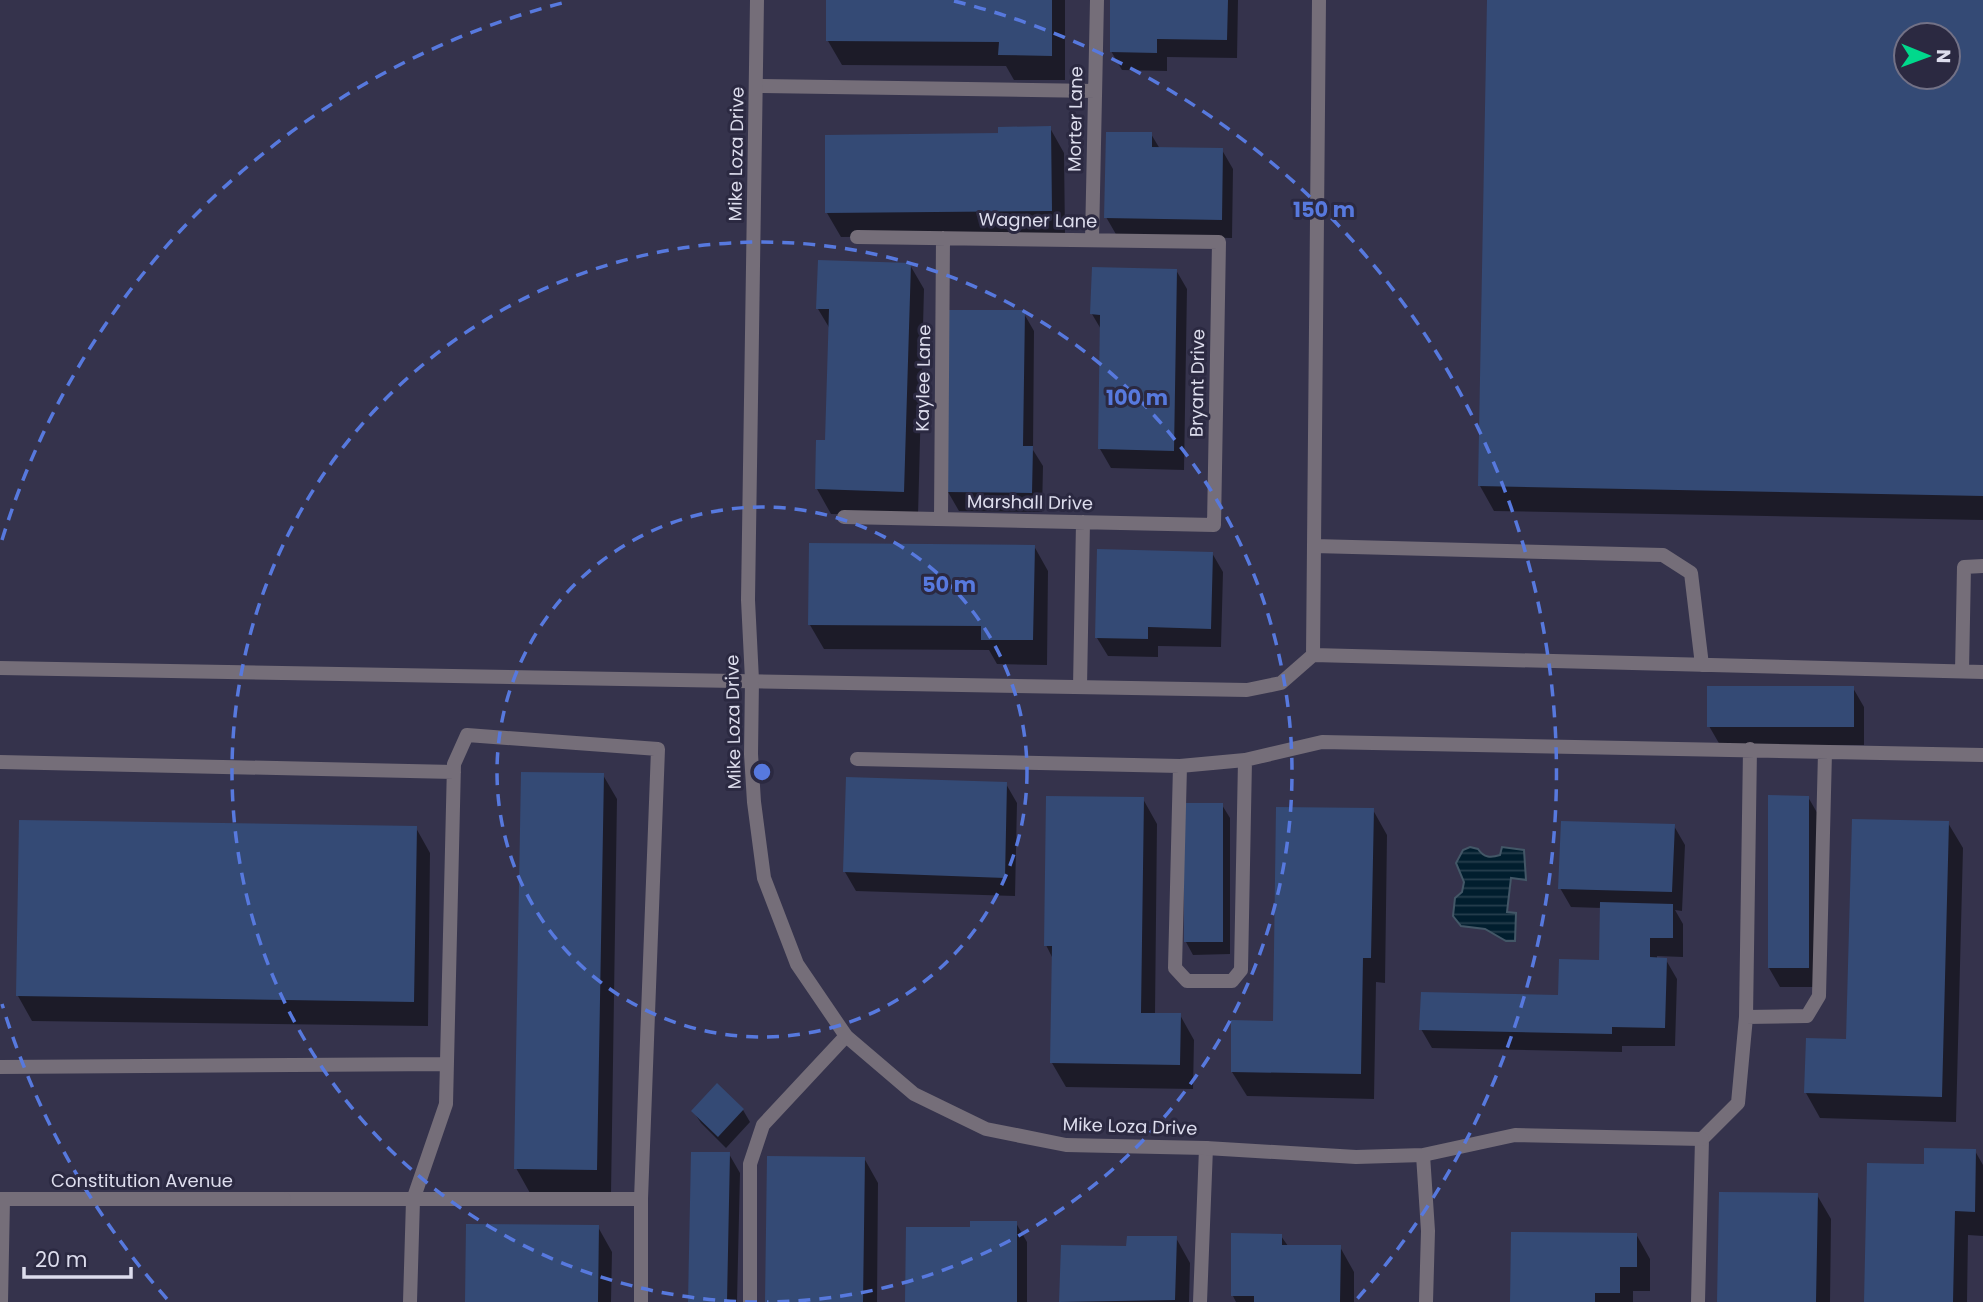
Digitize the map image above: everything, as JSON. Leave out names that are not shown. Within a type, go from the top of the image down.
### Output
[{"type":"street","name":"Mike Loza Drive","points":[[757,0],[748,600],[754,802],[764,878],[797,964],[846,1036],[914,1094],[986,1129],[1066,1144],[1206,1147],[1356,1157],[1423,1155],[1515,1135],[1702,1139]]},
{"type":"street","name":"Morter Lane","points":[[1092,240],[1097,0]]},
{"type":"street","points":[[1313,655],[1319,0]]},
{"type":"street","points":[[756,86],[1095,91]]},
{"type":"street","name":"Wagner Lane","points":[[857,237],[1219,242]]},
{"type":"street","name":"Kaylee Lane","points":[[941,519],[943,238]]},
{"type":"street","name":"Bryant Drive","points":[[1214,525],[1219,242]]},
{"type":"street","name":"Marshall Drive","points":[[845,517],[1214,525]]},
{"type":"street","points":[[1080,687],[1083,522]]},
{"type":"street","points":[[1314,545],[1663,555],[1691,573],[1702,665]]},
{"type":"street","points":[[1962,671],[1964,567],[1983,566]]},
{"type":"street","points":[[0,668],[1247,690],[1281,683],[1313,655],[1983,672]]},
{"type":"street","points":[[410,1302],[413,1200],[446,1104],[454,764],[467,735],[658,748],[641,1199],[641,1302]]},
{"type":"street","points":[[857,759],[1180,766],[1245,760],[1322,742],[1750,748],[1983,755]]},
{"type":"street","points":[[1698,1302],[1702,1139],[1738,1103],[1746,1017],[1750,748]]},
{"type":"street","points":[[1746,1017],[1807,1016],[1819,996],[1825,752]]},
{"type":"street","points":[[1180,766],[1175,968],[1187,981],[1232,981],[1241,970],[1245,760]]},
{"type":"street","points":[[0,762],[454,772]]},
{"type":"street","points":[[750,1302],[750,1164],[763,1125],[846,1036]]},
{"type":"street","points":[[0,1067],[447,1064]]},
{"type":"street","points":[[1200,1302],[1206,1147]]},
{"type":"street","points":[[1423,1155],[1428,1231],[1426,1302]]},
{"type":"street","points":[[1,1199],[1,1302]]},
{"type":"street","name":"Constitution Avenue","points":[[1,1199],[641,1199]]},
{"type":"water","points":[[1470,847],[1491,857],[1500,855],[1502,847],[1524,850],[1526,880],[1511,878],[1507,912],[1516,913],[1515,941],[1506,941],[1485,929],[1461,926],[1453,916],[1455,898],[1462,892],[1464,882],[1456,863],[1463,850]]},
{"type":"building","points":[[826,0],[1052,0],[1052,56],[998,55],[999,42],[826,41]]},
{"type":"building","points":[[1110,0],[1228,0],[1227,40],[1157,39],[1157,53],[1110,52]]},
{"type":"building","points":[[1487,0],[1983,0],[1983,496],[1478,486]]},
{"type":"building","points":[[1051,126],[1052,211],[825,213],[825,135],[998,133],[998,127]]},
{"type":"building","points":[[1106,132],[1152,132],[1152,147],[1223,148],[1222,220],[1104,218]]},
{"type":"building","points":[[818,260],[911,263],[904,492],[815,489],[816,440],[825,440],[829,309],[816,309]]},
{"type":"building","points":[[1092,267],[1177,269],[1174,451],[1098,449],[1100,315],[1090,314]]},
{"type":"building","points":[[949,310],[1025,310],[1023,446],[1033,446],[1032,493],[947,492]]},
{"type":"building","points":[[809,543],[1035,545],[1033,640],[981,640],[981,626],[808,625]]},
{"type":"building","points":[[1097,549],[1213,552],[1211,629],[1148,627],[1148,639],[1095,638]]},
{"type":"building","points":[[1707,686],[1854,686],[1854,727],[1707,727]]},
{"type":"building","points":[[521,772],[604,773],[597,1170],[514,1169]]},
{"type":"building","points":[[846,777],[1007,782],[1005,878],[843,872]]},
{"type":"building","points":[[1768,795],[1809,796],[1809,968],[1768,968]]},
{"type":"building","points":[[1046,796],[1144,797],[1141,1013],[1181,1013],[1180,1065],[1050,1063],[1052,946],[1044,946]]},
{"type":"building","points":[[1184,803],[1223,803],[1223,942],[1184,942]]},
{"type":"building","points":[[1276,807],[1374,808],[1371,958],[1363,958],[1361,1074],[1231,1072],[1231,1020],[1273,1021]]},
{"type":"building","points":[[1852,819],[1949,821],[1942,1097],[1804,1093],[1806,1038],[1846,1039]]},
{"type":"building","points":[[19,820],[417,826],[414,1002],[16,996]]},
{"type":"building","points":[[1561,821],[1675,824],[1672,892],[1558,889]]},
{"type":"building","points":[[1600,902],[1673,904],[1673,938],[1650,938],[1650,957],[1667,958],[1665,1028],[1612,1027],[1612,1034],[1419,1030],[1421,992],[1558,995],[1559,959],[1599,960]]},
{"type":"building","points":[[717,1083],[744,1109],[718,1137],[691,1111]]},
{"type":"building","points":[[1924,1148],[1976,1149],[1975,1212],[1955,1211],[1953,1302],[1864,1302],[1867,1163],[1924,1164]]},
{"type":"building","points":[[691,1152],[730,1152],[727,1302],[688,1302]]},
{"type":"building","points":[[767,1156],[865,1157],[863,1302],[765,1302]]},
{"type":"building","points":[[1719,1192],[1818,1193],[1816,1302],[1717,1302]]},
{"type":"building","points":[[970,1221],[1017,1221],[1017,1302],[905,1302],[906,1227],[970,1227]]},
{"type":"building","points":[[466,1224],[599,1225],[598,1302],[465,1302]]},
{"type":"building","points":[[1511,1232],[1637,1233],[1637,1267],[1620,1267],[1620,1293],[1595,1293],[1595,1302],[1510,1302]]},
{"type":"building","points":[[1231,1233],[1282,1234],[1282,1245],[1341,1245],[1340,1302],[1254,1302],[1254,1296],[1231,1296]]},
{"type":"building","points":[[1127,1236],[1177,1236],[1175,1300],[1059,1302],[1061,1245],[1126,1246]]}]
